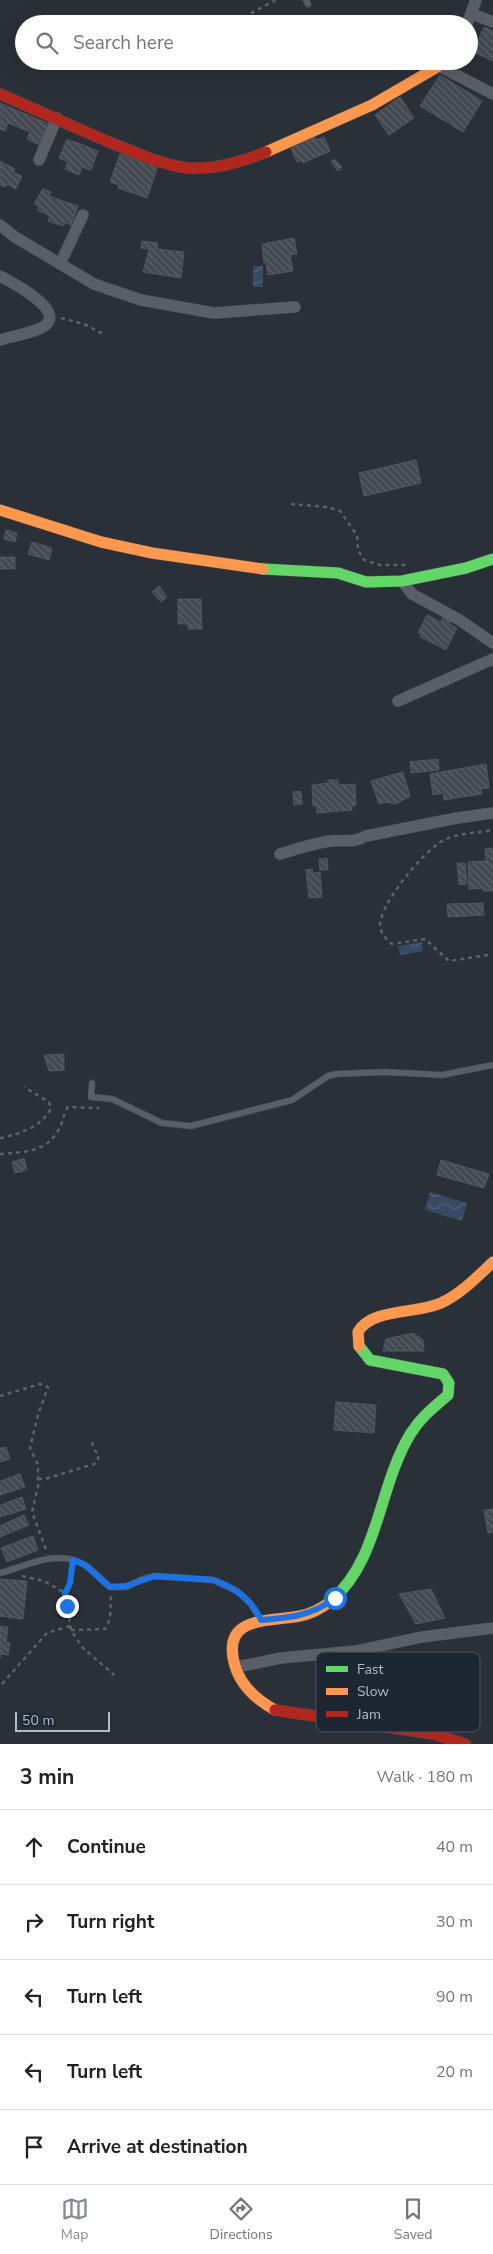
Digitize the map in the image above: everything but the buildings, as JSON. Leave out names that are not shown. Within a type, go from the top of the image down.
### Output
[{"type":"street","points":[[471,15],[476,0]]},
{"type":"street","points":[[478,20],[493,22]]},
{"type":"street","points":[[0,94],[121,146],[170,164],[192,168],[230,165],[252,158],[380,101],[430,70]]},
{"type":"street","points":[[451,70],[493,94]]},
{"type":"street","points":[[39,160],[57,118]]},
{"type":"street","points":[[60,264],[83,215]]},
{"type":"street","points":[[0,225],[15,237],[94,284],[141,300],[188,310],[214,313],[295,307]]},
{"type":"street","points":[[0,276],[39,301],[47,308],[50,315],[48,322],[42,328],[0,340]]},
{"type":"street","points":[[0,510],[102,542],[197,562],[248,568],[338,573],[366,582],[402,580],[466,568],[493,559]]},
{"type":"street","points":[[402,580],[412,594],[458,619],[493,643]]},
{"type":"street","points":[[398,701],[493,659]]},
{"type":"street","points":[[280,854],[332,841],[358,842],[366,836],[458,818],[493,814]]},
{"type":"street","points":[[316,1716],[276,1710],[266,1706],[247,1690],[237,1667],[233,1647],[237,1633],[250,1623],[313,1612],[324,1606],[339,1593],[362,1561],[407,1442],[430,1409],[448,1395],[449,1383],[443,1374],[370,1360],[362,1354],[358,1346],[356,1338],[359,1330],[372,1319],[423,1309],[450,1299],[493,1262]]},
{"type":"street","points":[[345,1652],[422,1637],[493,1628]]},
{"type":"street","points":[[237,1667],[281,1658],[316,1655]]},
{"type":"street","points":[[421,1732],[434,1734],[465,1744]]},
{"type":"lane","points":[[92,1083],[92,1097],[112,1099],[162,1123],[191,1126],[292,1100],[328,1076],[336,1074],[385,1072],[442,1075],[493,1065]]},
{"type":"lane","points":[[3,1572],[47,1558],[73,1560],[85,1565],[110,1587],[126,1586],[155,1576],[213,1580],[229,1586],[246,1598],[261,1620]]},
{"type":"path","points":[[249,15],[276,0]]},
{"type":"path","points":[[50,315],[84,324],[105,335]]},
{"type":"path","points":[[291,504],[327,507],[340,511],[357,535],[361,557],[372,563],[380,565],[414,565]]},
{"type":"path","points":[[488,955],[449,961],[425,940],[392,944],[380,928],[381,919],[401,882],[430,850],[444,840],[493,830]]},
{"type":"path","points":[[0,1138],[32,1128],[47,1116],[51,1108],[49,1102],[24,1087]]},
{"type":"path","points":[[0,1154],[26,1152],[48,1144],[58,1131],[68,1107],[103,1108]]},
{"type":"path","points":[[0,1396],[40,1384],[48,1387],[38,1415],[30,1448],[38,1465],[38,1487],[32,1512],[38,1532],[44,1541],[47,1558]]},
{"type":"path","points":[[38,1479],[45,1479],[97,1462],[99,1454],[94,1449],[91,1440]]},
{"type":"path","points":[[73,1560],[70,1583],[65,1594],[71,1628],[82,1647],[114,1675]]},
{"type":"path","points":[[3,1572],[44,1581],[65,1594]]},
{"type":"path","points":[[2,1684],[47,1633],[71,1628],[105,1629],[110,1619],[110,1587]]},
{"type":"water","points":[[253,266],[263,266],[263,287],[253,287]]},
{"type":"water","points":[[422,942],[423,951],[400,955],[398,946]]},
{"type":"water","points":[[430,1192],[467,1203],[462,1221],[425,1210]]},
{"type":"traffic: fast","points":[[263,569],[338,573],[366,582],[402,581],[466,568],[493,559]]},
{"type":"traffic: fast","points":[[331,1601],[347,1584],[360,1564],[377,1521],[391,1476],[411,1433],[423,1417],[448,1395],[449,1383],[443,1374],[370,1360],[359,1346]]},
{"type":"traffic: slow","points":[[266,152],[372,105],[432,70]]},
{"type":"traffic: slow","points":[[0,510],[101,542],[152,553],[263,569]]},
{"type":"traffic: slow","points":[[359,1346],[358,1332],[364,1324],[384,1315],[420,1309],[441,1303],[462,1290],[493,1262]]},
{"type":"traffic: slow","points":[[275,1710],[256,1697],[241,1680],[235,1666],[232,1649],[234,1638],[241,1629],[250,1624],[304,1615],[331,1601]]},
{"type":"traffic: jam","points":[[0,94],[89,134],[136,153],[179,167],[208,168],[238,162],[266,152]]},
{"type":"traffic: jam","points":[[275,1710],[316,1716]]},
{"type":"traffic: jam","points":[[421,1732],[434,1734],[465,1744]]},
{"type":"route","points":[[67,1606],[65,1594],[70,1583],[70,1569],[73,1560],[85,1565],[110,1587],[132,1585],[148,1577],[155,1576],[213,1580],[229,1586],[246,1598],[252,1604],[261,1620],[301,1616],[313,1612],[335,1598]]}]
